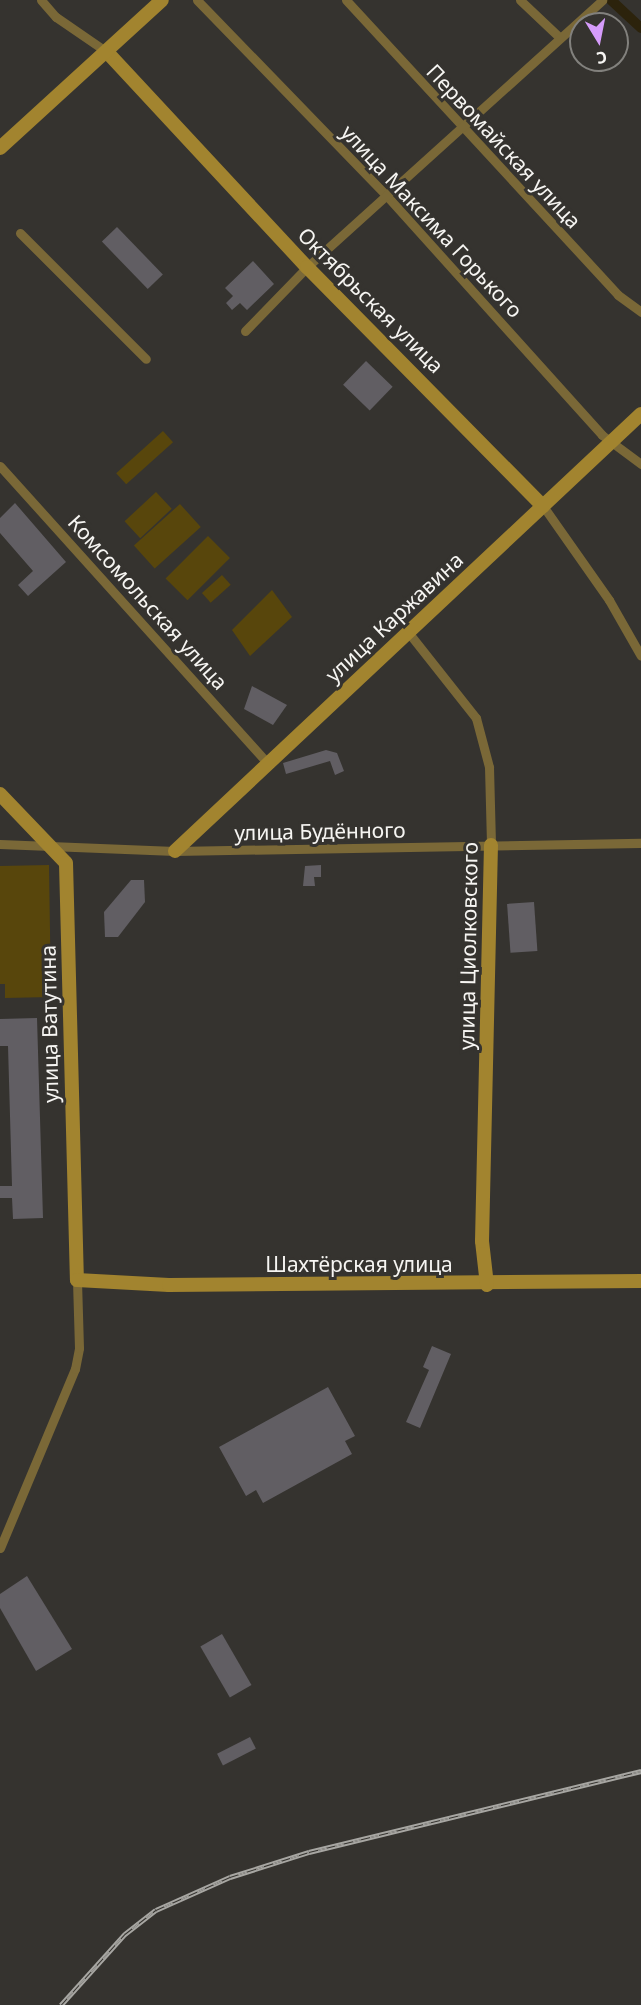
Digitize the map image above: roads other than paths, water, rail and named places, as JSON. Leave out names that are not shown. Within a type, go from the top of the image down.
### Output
[{"type":"street","name":"Октябрьская улица","points":[[41,0],[56,17],[107,52],[307,267],[543,506],[609,600],[641,656]]},
{"type":"street","points":[[0,148],[162,0]]},
{"type":"street","name":"улица Максима Горького","points":[[197,0],[386,195],[602,435],[613,440],[641,465]]},
{"type":"street","name":"Первомайская улица","points":[[346,0],[462,129],[618,295],[641,312]]},
{"type":"street","points":[[520,0],[563,35]]},
{"type":"street","points":[[245,332],[307,267],[602,0]]},
{"type":"street","points":[[20,233],[146,359]]},
{"type":"street","name":"улица Каржавина","points":[[175,851],[641,414]]},
{"type":"street","name":"Комсомольская улица","points":[[0,466],[268,764]]},
{"type":"street","name":"улица Циолковского","points":[[408,632],[476,718],[489,767],[491,845],[482,1241],[487,1285]]},
{"type":"street","name":"улица Ватутина","points":[[0,794],[66,863],[77,1280]]},
{"type":"street","name":"улица Будённого","points":[[0,844],[175,851],[641,843]]},
{"type":"street","points":[[0,1548],[75,1369],[80,1348],[77,1280]]},
{"type":"street","name":"Шахтёрская улица","points":[[77,1280],[111,1285],[487,1285],[641,1281]]},
{"type":"waterway","points":[[611,0],[641,28]]},
{"type":"railway","points":[[61,2005],[125,1934],[156,1910],[230,1877],[309,1852],[641,1771]]}]
